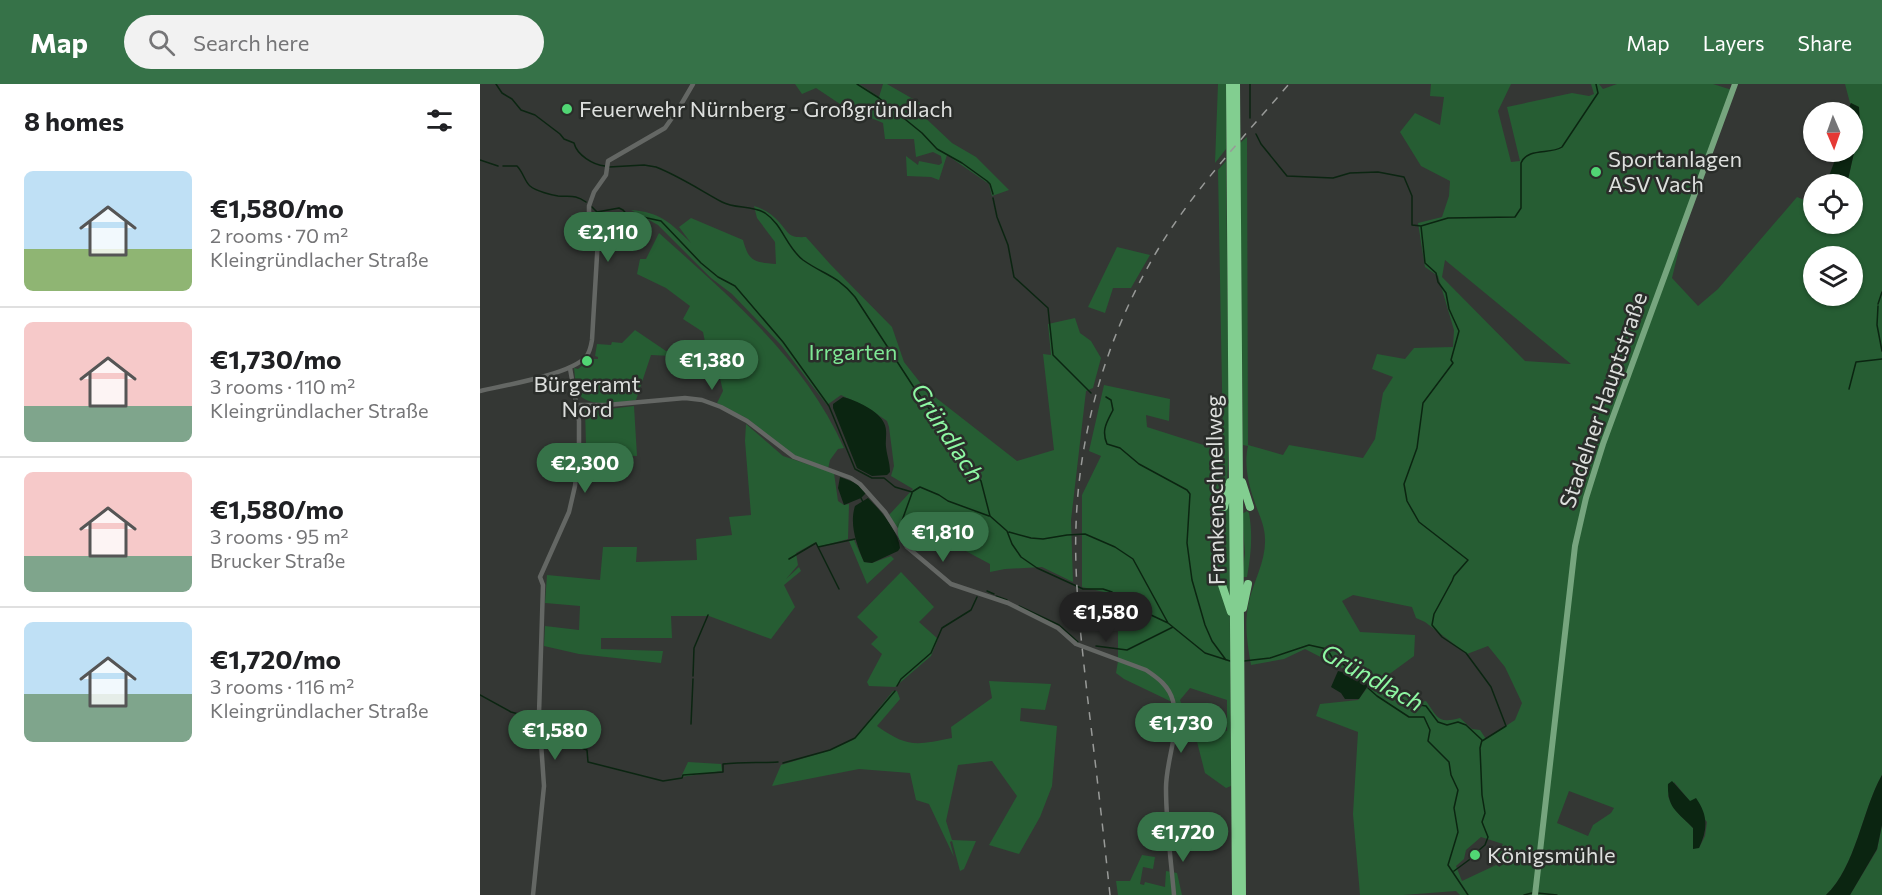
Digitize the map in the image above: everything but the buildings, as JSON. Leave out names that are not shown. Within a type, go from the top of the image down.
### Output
[{"type":"highway","name":"Frankenschnellweg","points":[[1230,84],[1233,134],[1236,465],[1236,895]]},
{"type":"highway","name":"Frankenschnellweg","points":[[1233,134],[1236,84]]},
{"type":"highway","points":[[1236,465],[1250,507]]},
{"type":"highway","points":[[1224,507],[1236,465]]},
{"type":"highway","points":[[1237,626],[1248,584]]},
{"type":"highway","points":[[1222,585],[1237,626]]},
{"type":"highway","name":"Frankenschnellweg","points":[[1237,626],[1242,895]]},
{"type":"main road","name":"Stadelner Hauptstraße","points":[[1535,892],[1575,546],[1583,509],[1616,407],[1735,84]]},
{"type":"street","points":[[480,391],[567,369],[586,357],[592,344],[598,237],[589,206],[594,192],[607,172],[608,162],[665,128],[693,84]]},
{"type":"street","points":[[533,895],[544,786],[540,718],[543,585],[540,578],[567,517],[574,492],[579,448],[577,405],[567,369]]},
{"type":"street","points":[[577,405],[618,404],[679,398],[699,399],[721,407],[747,422],[794,457],[851,478],[860,484],[885,512],[907,547],[951,584],[1008,603],[1058,628],[1076,644],[1146,670],[1156,677],[1170,692],[1175,710],[1166,788],[1174,895]]},
{"type":"green space","points":[[795,84],[859,84],[879,97],[883,84],[887,84],[920,103],[917,110],[952,143],[976,157],[1009,190],[992,196],[989,184],[947,155],[939,180],[931,177],[907,176],[906,156],[918,165],[919,161],[939,165],[942,163],[941,156],[933,152],[916,157],[914,139],[885,139],[883,123],[843,106],[816,88],[802,94]]},
{"type":"green space","points":[[1218,84],[1226,84],[1226,149],[1215,163]]},
{"type":"green space","points":[[1431,84],[1511,84],[1498,111],[1511,162],[1520,161],[1507,107],[1572,93],[1589,96],[1594,94],[1591,84],[1599,84],[1603,89],[1617,84],[1713,84],[1732,90],[1689,208],[1672,278],[1698,306],[1718,289],[1797,197],[1803,200],[1803,234],[1863,234],[1863,174],[1849,174],[1852,162],[1863,162],[1863,102],[1850,102],[1845,84],[1882,84],[1882,775],[1845,869],[1826,895],[1460,895],[1456,891],[1360,895],[1353,814],[1358,732],[1316,716],[1320,704],[1358,700],[1371,683],[1305,649],[1284,659],[1251,665],[1247,609],[1262,563],[1265,534],[1248,480],[1246,459],[1248,446],[1243,445],[1240,143],[1247,137],[1248,445],[1283,455],[1289,445],[1363,458],[1375,439],[1383,393],[1393,377],[1372,369],[1377,354],[1405,359],[1414,348],[1453,347],[1454,330],[1438,276],[1425,267],[1418,223],[1442,217],[1449,196],[1450,181],[1421,166],[1400,132],[1415,113],[1440,125],[1444,97],[1430,96]],"holes":[[[1445,260],[1571,364],[1525,361],[1442,277]],[[1353,595],[1412,607],[1416,618],[1425,622],[1467,654],[1488,646],[1505,667],[1522,703],[1515,720],[1486,739],[1480,730],[1472,729],[1460,718],[1443,720],[1433,712],[1426,701],[1416,703],[1395,689],[1384,678],[1414,656],[1415,635],[1360,632],[1342,601]],[[1674,782],[1707,822],[1705,836],[1699,848],[1693,848],[1693,828],[1675,810],[1668,796]],[[1569,791],[1614,808],[1611,813],[1593,825],[1588,836],[1557,823]],[[1481,837],[1503,844],[1495,859],[1502,863],[1500,867],[1496,865],[1462,881],[1456,866],[1464,859],[1466,850]]]},
{"type":"green space","points":[[1226,161],[1231,786],[1226,788],[1205,773],[1195,734],[1185,717],[1179,715],[1172,702],[1116,673],[1118,602],[1104,592],[1082,587],[1082,495],[1101,456],[1089,451],[1104,385],[1170,399],[1169,421],[1146,415],[1147,427],[1216,449],[1223,442],[1218,170]],"holes":[[[1190,688],[1227,700],[1227,731],[1186,717],[1180,700]]]},
{"type":"green space","name":"Irrgarten","points":[[754,206],[771,214],[790,234],[796,237],[806,237],[892,327],[904,362],[926,390],[1017,461],[1054,450],[1043,354],[1051,355],[1048,324],[1075,318],[1080,333],[1091,341],[1101,358],[1093,388],[1086,391],[1071,520],[1073,582],[1042,567],[990,572],[990,564],[947,541],[940,544],[921,535],[908,547],[889,515],[913,489],[891,476],[894,466],[887,421],[868,408],[841,395],[827,405],[781,345],[732,294],[711,278],[658,225],[631,210],[657,216],[691,243],[679,227],[691,218],[743,240],[750,257],[754,260],[776,264],[775,242],[757,218]]},
{"type":"green space","points":[[659,233],[763,331],[808,386],[828,416],[844,448],[838,449],[830,460],[828,469],[789,453],[748,419],[717,403],[723,391],[715,358],[651,355],[636,400],[595,403],[588,401],[578,392],[574,368],[578,369],[591,359],[598,359],[595,356],[597,344],[622,343],[635,330],[666,351],[702,352],[705,342],[703,332],[683,319],[690,306],[666,288],[637,274],[640,259],[646,259]]},
{"type":"green space","points":[[1117,247],[1150,255],[1131,288],[1113,288],[1105,313],[1088,307]]},
{"type":"green space","points":[[634,406],[637,456],[583,454],[586,445],[585,409]]},
{"type":"green space","points":[[746,424],[783,456],[834,473],[838,501],[844,505],[849,504],[848,539],[818,547],[816,542],[796,553],[798,565],[786,579],[799,567],[801,571],[784,585],[795,607],[771,639],[709,616],[671,616],[672,638],[601,638],[601,649],[663,651],[661,663],[579,654],[544,646],[545,626],[579,630],[580,606],[545,603],[547,575],[600,580],[603,547],[637,547],[636,562],[697,560],[696,539],[732,535],[729,517],[751,515],[745,441]]},
{"type":"green space","points":[[1247,511],[1251,529],[1250,553],[1247,577],[1242,577],[1245,553],[1242,514]]},
{"type":"green space","points":[[854,540],[864,562],[872,563],[891,556],[894,559],[867,584],[849,541]]},
{"type":"green space","points":[[901,572],[934,607],[919,622],[938,639],[931,656],[895,687],[869,686],[867,682],[882,654],[871,644],[878,637],[857,617]]},
{"type":"green space","points":[[989,681],[1051,684],[1045,710],[1021,708],[1020,721],[1057,726],[1052,786],[1040,817],[1019,854],[989,845],[1017,796],[992,761],[958,765],[946,821],[952,840],[976,841],[964,869],[960,871],[952,841],[950,842],[954,857],[929,804],[916,800],[910,773],[859,769],[772,786],[781,765],[828,751],[853,740],[893,691],[897,691],[900,699],[877,726],[897,738],[913,743],[952,738],[951,727],[992,698]]},
{"type":"green space","points":[[688,762],[721,764],[722,771],[681,777]]},
{"type":"green space","points":[[1882,825],[1882,895],[1850,895],[1877,850]]},
{"type":"green space","points":[[1142,855],[1155,857],[1153,869],[1143,867],[1140,884],[1144,885],[1145,882],[1165,887],[1166,871],[1177,873],[1182,895],[1118,895],[1116,881],[1130,881]]},
{"type":"shaded area","points":[[1834,162],[1852,162],[1849,174],[1830,174]]},
{"type":"shaded area","points":[[843,397],[866,407],[877,414],[884,423],[890,469],[887,475],[872,476],[857,468],[833,408],[833,404]]},
{"type":"shaded area","points":[[840,477],[856,483],[866,493],[861,498],[844,505],[838,488]]},
{"type":"shaded area","points":[[868,498],[896,534],[900,548],[872,563],[864,562],[853,528],[855,506]]},
{"type":"shaded area","points":[[1338,671],[1355,675],[1369,684],[1359,699],[1345,699],[1341,693],[1331,687]]},
{"type":"shaded area","points":[[1882,775],[1882,825],[1877,849],[1850,895],[1826,895],[1845,869],[1852,854]]},
{"type":"shaded area","points":[[1672,781],[1690,801],[1696,798],[1703,810],[1705,828],[1699,848],[1693,849],[1693,828],[1678,814],[1669,799],[1668,784]]},
{"type":"waterway","name":"Gründlach","points":[[496,84],[502,93],[512,99],[521,110],[535,115],[564,139],[574,143],[578,152],[586,159],[605,166]]},
{"type":"waterway","points":[[857,84],[879,98],[922,133],[937,149],[987,181],[993,194]]},
{"type":"waterway","points":[[1250,84],[1250,118]]},
{"type":"waterway","points":[[1482,741],[1506,726],[1491,687],[1466,653],[1442,637],[1432,625],[1434,614],[1454,576],[1468,560],[1419,522],[1407,501],[1404,484],[1417,448],[1423,403],[1453,363],[1451,360],[1459,331],[1449,309],[1446,293],[1438,282],[1436,273],[1425,263],[1421,226],[1448,218],[1515,217],[1521,208],[1521,163],[1524,158],[1534,153],[1562,147],[1598,93],[1596,84]]},
{"type":"waterway","points":[[1256,134],[1261,144],[1287,176],[1333,178],[1350,173],[1378,172],[1404,177],[1412,196],[1412,225],[1421,226]]},
{"type":"waterway","points":[[480,160],[498,166]]},
{"type":"waterway","name":"Gründlach","points":[[609,167],[644,165],[656,167],[722,202],[765,213],[776,224],[797,255],[836,280],[855,297],[913,386],[981,481],[990,516],[1007,531],[1021,557],[1037,568],[1083,589],[1103,589],[1112,592],[1119,600],[1168,623],[1205,653],[1230,661]]},
{"type":"waterway","points":[[503,166],[517,166],[528,184],[536,190],[575,197],[586,202]]},
{"type":"waterway","points":[[993,198],[997,217],[1008,245],[1014,277],[1048,308],[1053,355],[1091,393]]},
{"type":"waterway","points":[[592,207],[597,212],[619,208],[631,219],[638,216],[661,221],[701,263],[718,277],[735,286],[783,342],[829,406],[855,469],[872,478],[884,478],[895,487],[912,492],[920,487],[948,501],[989,516]]},
{"type":"waterway","points":[[1878,304],[1882,292]]},
{"type":"waterway","points":[[1878,306],[1877,325],[1882,351]]},
{"type":"waterway","points":[[1849,389],[1856,362],[1882,359]]},
{"type":"waterway","points":[[1106,397],[1111,400],[1113,410],[1105,430],[1107,444],[1120,448],[1139,464],[1187,490],[1190,494],[1187,543],[1192,580],[1205,625],[1212,641],[1226,660]]},
{"type":"waterway","points":[[899,529],[912,493]]},
{"type":"waterway","points":[[861,498],[863,502]]},
{"type":"waterway","points":[[1009,532],[1043,539],[1085,534],[1115,547],[1133,559],[1168,623]]},
{"type":"waterway","points":[[789,559],[816,543],[818,547],[855,539]]},
{"type":"waterway","points":[[818,547],[839,589]]},
{"type":"waterway","points":[[987,591],[994,594]]},
{"type":"waterway","points":[[996,596],[1007,600]]},
{"type":"waterway","points":[[897,686],[901,679],[931,653],[942,628],[971,610],[977,597]]},
{"type":"waterway","points":[[1019,606],[1059,625],[1078,642]]},
{"type":"waterway","points":[[693,676],[694,648],[708,615]]},
{"type":"waterway","points":[[1096,646],[1127,650],[1173,627]]},
{"type":"waterway","name":"Gründlach","points":[[1244,661],[1270,658],[1309,645],[1327,649],[1333,659],[1414,707],[1426,706],[1438,722],[1447,725],[1458,722],[1466,725],[1482,740],[1480,748],[1485,813],[1482,822],[1488,837],[1485,845],[1478,851]]},
{"type":"waterway","points":[[691,724],[693,679]]},
{"type":"waterway","name":"Gründlach","points":[[1368,688],[1409,717],[1424,717],[1430,730],[1428,741],[1449,762],[1451,775],[1458,790],[1454,808],[1458,832],[1448,865],[1468,895]]},
{"type":"waterway","points":[[783,763],[830,750],[855,738],[895,691]]},
{"type":"waterway","points":[[480,695],[511,712],[537,719]]},
{"type":"waterway","points":[[545,743],[561,746],[563,741],[587,750],[588,762],[663,781],[682,778],[683,775],[723,772],[723,764],[778,762]]},
{"type":"waterway","name":"Gründlach","points":[[1454,871],[1473,857]]},
{"type":"waterway","name":"Gründlach","points":[[1524,895],[1532,893]]},
{"type":"waterway","name":"Gründlach","points":[[1537,893],[1557,895]]},
{"type":"railway","points":[[1110,895],[1082,651],[1076,567],[1078,490],[1090,418],[1099,383],[1124,315],[1157,251],[1203,185],[1289,84]]},
{"type":"place","name":"Feuerwehr Nürnberg - Großgründlach","points":[[567,109]]},
{"type":"place","name":"Sportanlagen ASV Vach","points":[[1596,172]]},
{"type":"place","name":"Bürgeramt Nord","points":[[587,361]]},
{"type":"place","name":"Königsmühle","points":[[1475,855]]}]
